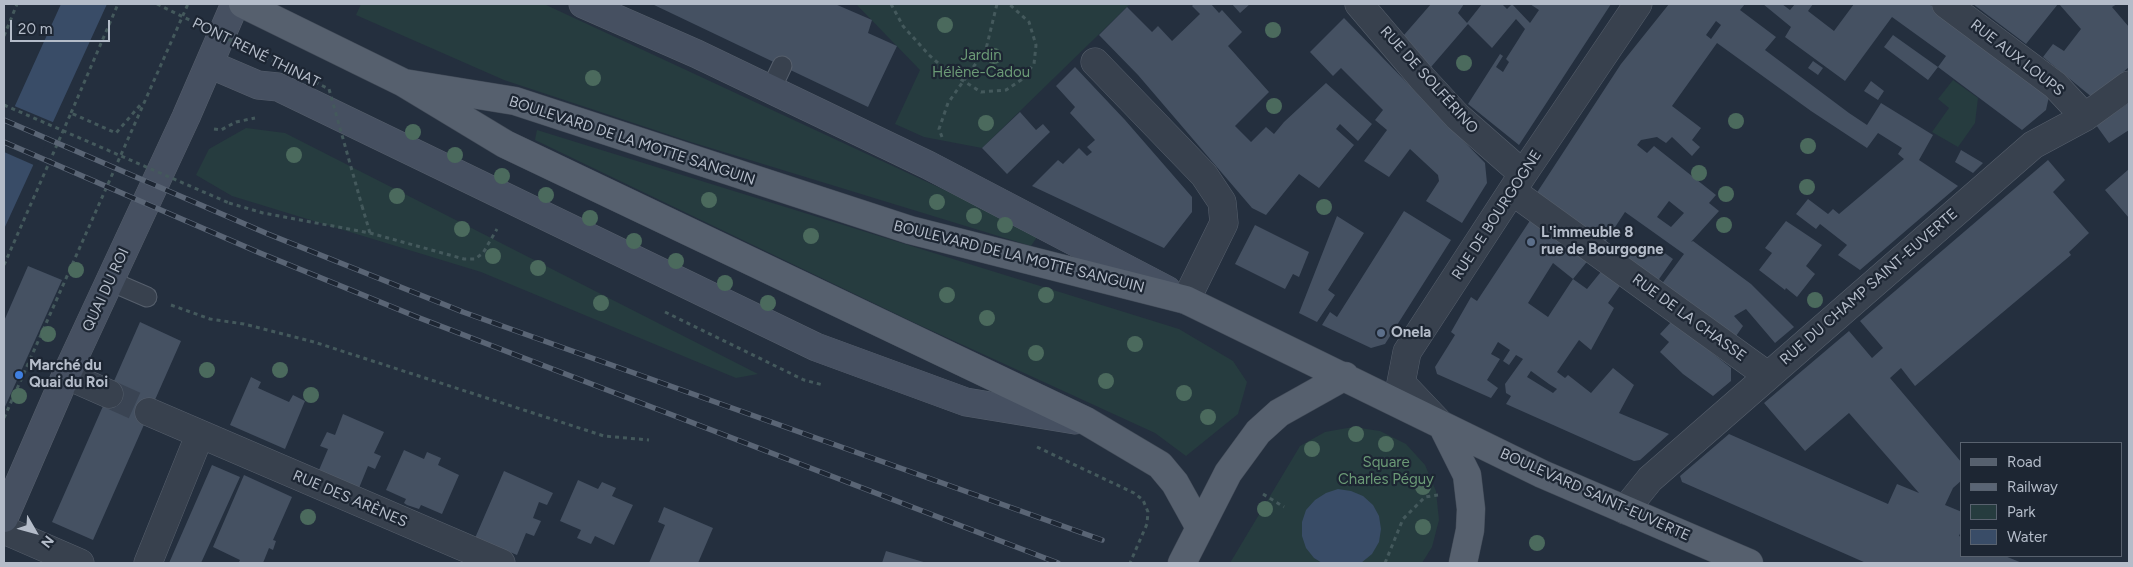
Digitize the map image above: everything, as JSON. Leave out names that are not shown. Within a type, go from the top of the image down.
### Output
[{"type":"main road","points":[[243,4],[404,83],[505,144],[1086,421],[1160,465],[1175,483],[1200,528]]},
{"type":"main road","name":"BOULEVARD DE LA MOTTE SANGUIN","points":[[404,83],[515,101],[910,230],[1186,300],[1346,376]]},
{"type":"main road","points":[[1182,563],[1228,473],[1258,432],[1279,413],[1312,393],[1346,376],[1442,425],[1467,475],[1472,509],[1463,563]]},
{"type":"main road","name":"BOULEVARD SAINT-EUVERTE","points":[[1442,425],[1542,474],[1749,563]]},
{"type":"street","name":"QUAI DU ROI","points":[[4,518],[66,375],[236,4]]},
{"type":"street","name":"BOULEVARD DE LA MOTTE SANGUIN","points":[[583,4],[697,54],[776,78],[928,165],[1186,300]]},
{"type":"street","name":"RUE DE BOURGOGNE","points":[[1442,425],[1401,383],[1407,352],[1518,182],[1638,4]]},
{"type":"street","name":"RUE AUX LOUPS","points":[[1946,4],[2056,85],[2084,117]]},
{"type":"street","name":"RUE DE SOLFÉRINO","points":[[1373,9],[1422,78],[1518,182]]},
{"type":"street","points":[[1095,62],[1204,175],[1222,202],[1224,223],[1186,300]]},
{"type":"street","points":[[209,64],[258,85],[278,87],[816,347],[966,402],[1086,421]]},
{"type":"street","name":"RUE DU CHAMP SAINT-EUVERTE","points":[[1625,510],[1650,479],[1767,375],[2033,146],[2084,117],[2129,85]]},
{"type":"street","name":"RUE DE LA CHASSE","points":[[1518,182],[1767,375]]},
{"type":"street","points":[[66,375],[109,394]]},
{"type":"street","name":"RUE DES ARÈNES","points":[[149,412],[501,563]]},
{"type":"street","points":[[148,563],[200,434]]},
{"type":"street","points":[[4,530],[80,563]]},
{"type":"lane","points":[[110,281],[147,297]]},
{"type":"path","points":[[4,36],[17,4]]},
{"type":"path","points":[[4,265],[118,4]]},
{"type":"path","name":"PONT RENÉ THINAT","points":[[156,4],[329,89],[370,233]]},
{"type":"path","points":[[4,418],[188,4]]},
{"type":"path","points":[[891,4],[903,26],[929,55],[962,81],[981,92],[1006,90],[1021,80],[1034,64],[1036,45],[1029,22],[1009,4]]},
{"type":"path","points":[[944,141],[939,130],[948,103],[986,49],[997,4]]},
{"type":"path","points":[[71,113],[116,133],[145,99]]},
{"type":"path","points":[[4,105],[229,203],[263,213],[370,233],[464,259],[475,259],[483,253],[497,229],[488,224]]},
{"type":"path","points":[[211,128],[221,130],[236,122],[256,117],[263,118]]},
{"type":"path","points":[[339,149],[356,158]]},
{"type":"path","points":[[147,297],[210,319],[244,324],[314,342],[604,436],[649,440]]},
{"type":"path","points":[[1263,494],[1284,507]]},
{"type":"path","points":[[1385,563],[1403,519],[1425,498],[1438,495]]},
{"type":"green space","points":[[361,4],[544,4],[1039,234],[1031,246],[691,142],[504,80],[356,15]]},
{"type":"green space","name":"Jardin Hélène-Cadou","points":[[856,4],[1130,4],[982,148],[924,137],[895,124],[920,70]]},
{"type":"green space","points":[[1953,80],[1978,98],[1975,123],[1958,147],[1932,132],[1949,108],[1938,99]]},
{"type":"green space","points":[[246,128],[285,133],[758,374],[736,378],[481,272],[232,196],[196,175],[209,149]]},
{"type":"green space","points":[[537,130],[1179,329],[1233,361],[1247,382],[1238,414],[1186,456],[1155,433],[915,323],[535,140]]},
{"type":"green space","name":"Square Charles Péguy","points":[[1353,427],[1380,431],[1406,444],[1425,465],[1436,491],[1439,520],[1432,547],[1422,563],[1361,563],[1363,562],[1314,558],[1322,563],[1230,563],[1300,446],[1325,432]]},
{"type":"water","points":[[61,4],[107,4],[4,229],[4,130]]},
{"type":"water","points":[[1338,489],[1351,491],[1363,496],[1373,505],[1379,516],[1381,529],[1379,542],[1372,554],[1361,563],[1322,563],[1314,558],[1306,548],[1302,536],[1302,522],[1306,510],[1315,500],[1326,493]]},
{"type":"pier","points":[[12,105],[55,123],[36,166],[4,152],[4,123]]},
{"type":"building","points":[[652,4],[835,4],[872,20],[868,33],[897,46],[868,107]]},
{"type":"building","points":[[1194,4],[1211,4],[1219,13],[1222,10],[1242,32],[1228,46],[1269,92],[1235,126],[1251,142],[1266,127],[1274,134],[1284,122],[1326,83],[1372,124],[1358,141],[1340,124],[1336,129],[1354,145],[1319,188],[1299,174],[1266,215],[1252,208],[1138,75],[1099,35],[1127,7],[1152,32],[1158,26],[1172,41],[1200,14],[1192,6]]},
{"type":"building","points":[[1232,4],[1250,4],[1240,13]]},
{"type":"building","points":[[1431,4],[1464,4],[1458,13],[1467,23],[1482,4],[1502,4],[1507,9],[1512,4],[1530,23],[1539,10],[1530,4],[1611,4],[1519,145],[1468,104],[1500,54],[1503,56],[1496,67],[1503,72],[1509,62],[1506,59],[1525,29],[1516,19],[1492,48],[1468,24],[1431,67],[1404,35]]},
{"type":"building","points":[[1669,4],[1745,4],[1740,10],[1776,37],[1765,50],[1849,113],[1867,125],[1881,103],[1933,135],[1919,160],[1958,186],[1860,270],[1838,255],[1847,245],[1820,224],[1816,229],[1796,214],[1808,199],[1828,214],[1833,209],[1839,214],[1904,159],[1898,154],[1902,148],[1878,133],[1867,148],[1811,111],[1717,43],[1672,106],[1701,128],[1692,140],[1700,147],[1692,156],[1672,137],[1666,143],[1657,137],[1641,140],[1637,145],[1647,153],[1654,146],[1716,195],[1709,203],[1719,211],[1691,242],[1693,241],[1751,284],[1794,327],[1775,343],[1746,309],[1734,316],[1743,326],[1734,339],[1661,285],[1684,254],[1625,212],[1604,244],[1536,194],[1621,64]],"holes":[[[1716,21],[1721,25],[1711,39],[1706,35]],[[1669,201],[1684,213],[1671,227],[1657,217]]]},
{"type":"building","points":[[1763,4],[1782,4],[1790,10],[1795,4],[1813,4],[1808,11],[1834,31],[1854,4],[1929,4],[2050,92],[2046,110],[2022,130],[1938,67],[1946,56],[1892,17],[1845,81],[1785,37],[1791,27]]},
{"type":"building","points":[[1973,4],[2058,4],[2026,44]]},
{"type":"building","points":[[2059,4],[2117,4],[2112,7],[2129,27],[2129,67],[2093,98],[2043,57],[2053,44],[2064,51],[2081,29]]},
{"type":"building","points":[[1344,18],[1485,163],[1487,183],[1462,223],[1426,201],[1439,181],[1438,175],[1410,149],[1389,177],[1364,161],[1387,130],[1375,120],[1383,110],[1341,68],[1333,76],[1310,52]]},
{"type":"building","points":[[1893,35],[1938,67],[1928,80],[1884,47]]},
{"type":"building","points":[[1813,61],[1823,68],[1818,75],[1808,68]]},
{"type":"building","points":[[1075,67],[1125,120],[1192,197],[1192,212],[1164,248],[1032,186],[1058,160],[1063,164],[1079,148],[1087,156],[1092,152],[1087,147],[1095,140],[1070,113],[1075,107],[1056,86]]},
{"type":"building","points":[[1871,81],[1884,91],[1878,100],[1864,91]]},
{"type":"building","points":[[2129,103],[2129,130],[2109,143],[2096,125]]},
{"type":"building","points":[[1020,112],[1036,130],[1043,124],[1050,132],[1007,174],[982,148]]},
{"type":"building","points":[[1961,150],[1983,163],[1973,173],[1955,162]]},
{"type":"building","points":[[2048,160],[2065,180],[2053,192],[2089,233],[2069,252],[2071,255],[1915,386],[1901,368],[1890,378],[1960,461],[1960,482],[1953,488],[1945,505],[1960,511],[1960,557],[2007,557],[2022,563],[1866,563],[1682,482],[1680,476],[1729,434],[1888,504],[1897,484],[1919,493],[1849,413],[1805,451],[1764,403],[1849,331],[1872,358],[1883,348],[1860,321]]},
{"type":"building","points":[[2129,169],[2129,218],[2105,190]]},
{"type":"building","points":[[1404,211],[1451,240],[1385,344],[1371,348],[1322,325],[1330,312],[1337,317]]},
{"type":"building","points":[[1337,216],[1364,233],[1328,290],[1335,295],[1317,322],[1299,313]]},
{"type":"building","points":[[1531,219],[1590,258],[1573,279],[1587,289],[1604,268],[1622,283],[1608,303],[1614,308],[1591,350],[1579,340],[1557,372],[1565,378],[1568,375],[1591,393],[1613,368],[1634,385],[1619,413],[1669,434],[1640,460],[1634,461],[1506,404],[1511,396],[1506,393],[1505,384],[1523,359],[1516,355],[1509,365],[1503,361],[1510,350],[1498,342],[1491,354],[1500,359],[1487,380],[1498,388],[1491,398],[1437,374],[1435,367],[1455,335],[1451,332],[1471,297],[1477,301]],"holes":[[[1553,263],[1573,279],[1548,317],[1528,303]],[[1531,371],[1549,384],[1557,389],[1553,393],[1527,377]]]},
{"type":"building","points":[[1786,221],[1822,245],[1806,266],[1815,274],[1797,297],[1759,270],[1772,253],[1765,248]]},
{"type":"building","points":[[1255,225],[1309,252],[1299,277],[1293,274],[1285,289],[1235,264]]},
{"type":"building","points":[[1633,244],[1648,255],[1655,246],[1673,259],[1657,282],[1623,258]]},
{"type":"building","points":[[28,266],[62,280],[4,409],[4,321]]},
{"type":"building","points":[[1672,321],[1731,368],[1731,381],[1713,396],[1683,374],[1660,352],[1669,342],[1660,334]]},
{"type":"building","points":[[140,322],[181,341],[93,540],[52,522]]},
{"type":"building","points":[[251,377],[261,382],[258,388],[289,402],[293,395],[305,401],[285,449],[230,425]]},
{"type":"building","points":[[343,414],[384,432],[374,453],[381,456],[375,469],[368,466],[359,488],[319,470],[328,449],[320,446],[327,432],[335,435]]},
{"type":"building","points":[[404,450],[424,459],[427,452],[441,458],[438,465],[459,475],[442,514],[421,505],[419,509],[407,505],[404,503],[406,499],[386,490]]},
{"type":"building","points":[[212,465],[240,477],[201,563],[169,563]]},
{"type":"building","points":[[504,471],[553,493],[547,505],[539,502],[533,518],[541,521],[534,536],[526,533],[517,555],[475,538]]},
{"type":"building","points":[[244,475],[292,497],[273,540],[276,541],[273,550],[269,548],[263,563],[241,563],[239,562],[240,560],[213,547]]},
{"type":"building","points":[[578,480],[598,489],[602,482],[616,488],[612,496],[633,505],[614,545],[595,536],[591,544],[577,538],[581,530],[560,521]]},
{"type":"building","points":[[664,507],[713,528],[698,563],[649,563],[665,525],[658,522]]},
{"type":"building","points":[[886,551],[910,558],[927,563],[882,563]]},
{"type":"tunnel","points":[[109,394],[149,412]]},
{"type":"railway","points":[[4,120],[268,234],[463,312],[1102,540]]},
{"type":"railway","points":[[4,142],[260,253],[417,317],[1058,563]]},
{"type":"place","name":"L'immeuble 8 rue de Bourgogne","points":[[1531,242]]},
{"type":"place","name":"Onela","points":[[1381,333]]},
{"type":"place","name":"Marché du Quai du Roi","points":[[19,375]]}]
